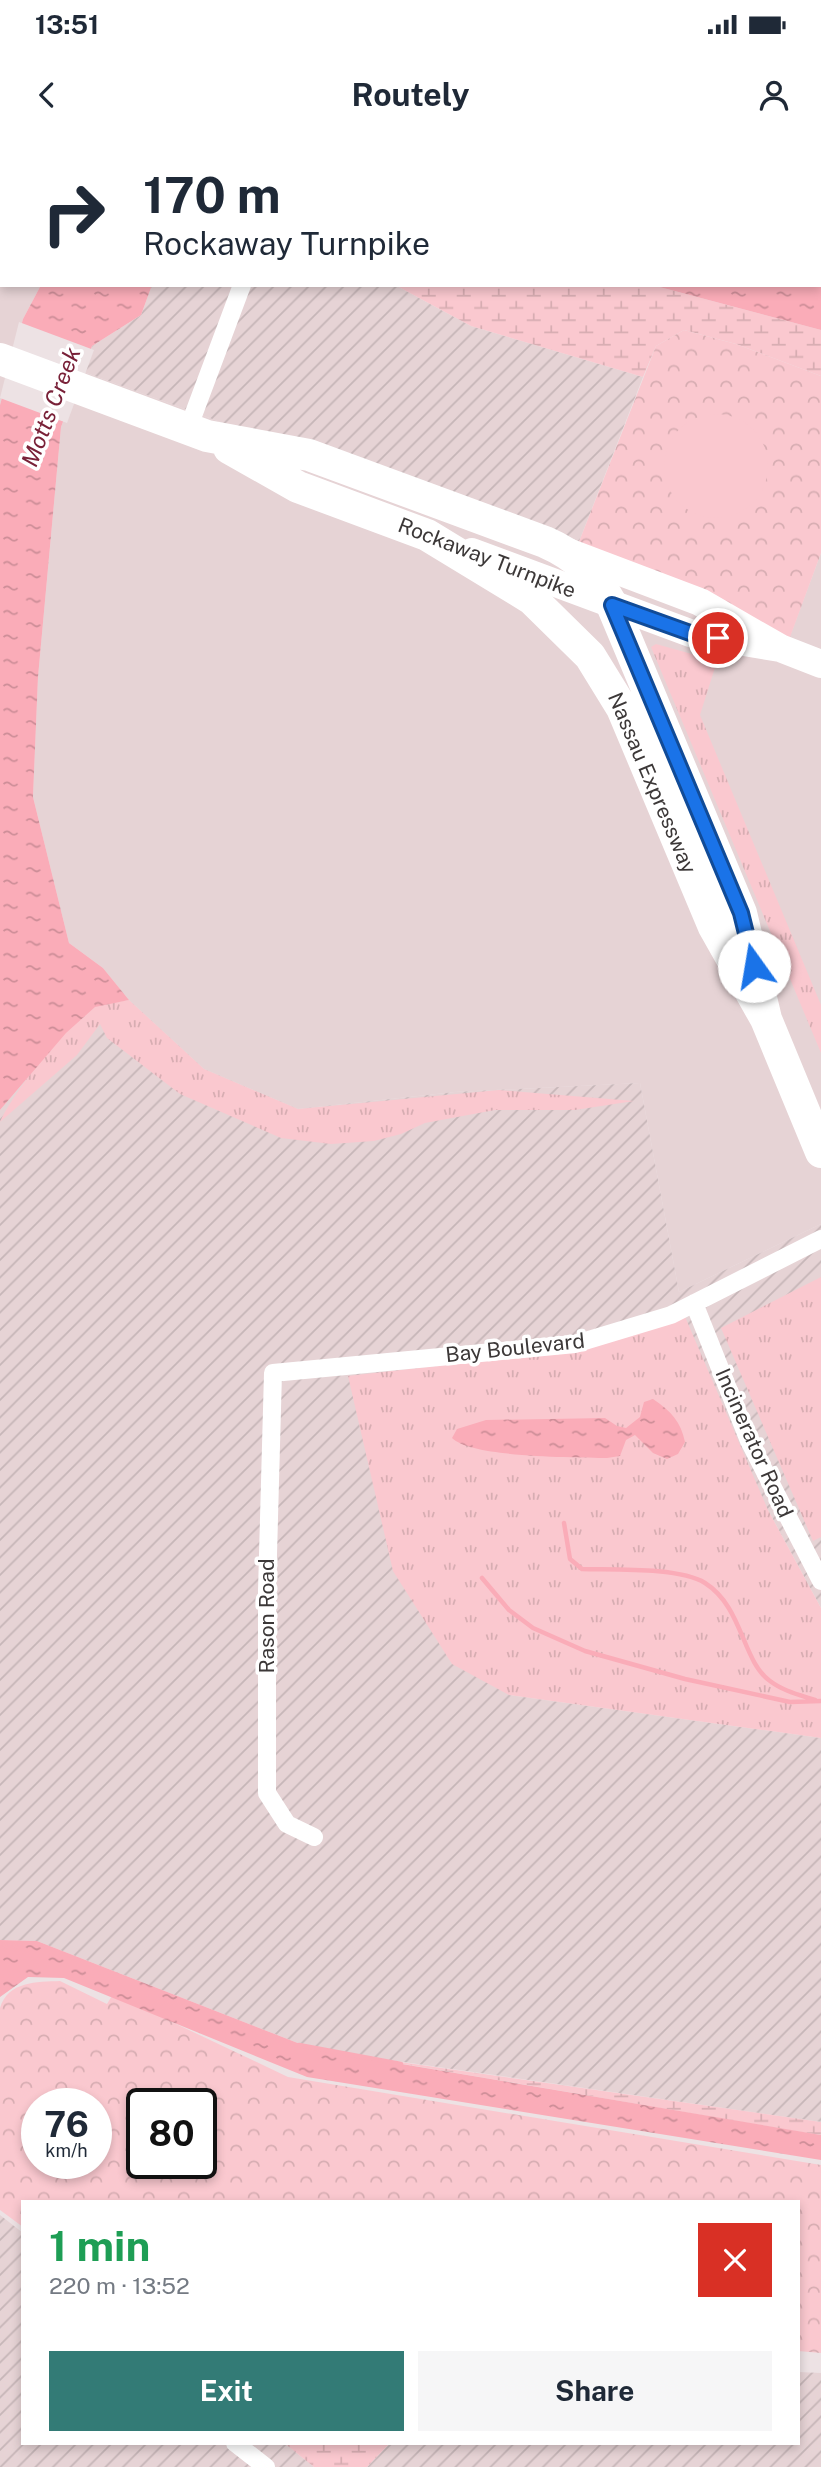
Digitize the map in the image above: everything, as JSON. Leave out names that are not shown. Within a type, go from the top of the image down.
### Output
[{"type":"highway","name":"Rockaway Turnpike","points":[[0,359],[197,432],[309,455],[568,552]]},
{"type":"highway","name":"Rockaway Turnpike","points":[[197,432],[298,487],[427,535]]},
{"type":"highway","name":"Nassau Expressway","points":[[427,535],[539,605],[577,641],[601,671],[632,730],[714,927],[766,1019],[821,1152]]},
{"type":"highway","name":"Nassau Expressway","points":[[568,552],[592,574],[612,605],[741,913],[766,1019]]},
{"type":"main road","name":"Rockaway Turnpike","points":[[427,535],[690,633],[780,648]]},
{"type":"main road","name":"Rockaway Turnpike","points":[[568,552],[700,601],[780,648],[821,664]]},
{"type":"street","points":[[197,432],[241,287]]},
{"type":"street","name":"Bay Boulevard","points":[[272,1373],[575,1344],[671,1315],[821,1239]]},
{"type":"street","name":"Incinerator Road","points":[[694,1303],[749,1441],[821,1581]]},
{"type":"street","name":"Rason Road","points":[[272,1373],[267,1550],[267,1793],[287,1824],[314,1837]]},
{"type":"street","points":[[238,2445],[266,2467]]},
{"type":"shaded area","points":[[0,287],[40,287],[23,319],[0,405]]},
{"type":"shaded area","points":[[151,287],[399,287],[471,326],[643,377],[575,552],[84,372],[92,346],[141,315]]},
{"type":"shaded area","points":[[84,372],[575,552],[786,647],[821,553],[821,1224],[679,1292],[640,1083],[455,1092],[298,1109],[204,1069],[129,1000],[103,968],[69,943],[33,797],[38,677],[61,427]]},
{"type":"shaded area","points":[[129,1000],[204,1069],[298,1109],[455,1092],[640,1083],[679,1292],[821,1224],[821,1608],[768,1510],[509,1695],[821,1738],[821,2122],[313,2049],[37,1941],[0,1940],[0,1110],[66,1033]]},
{"type":"shaded area","points":[[0,2215],[21,2231],[21,2445],[286,2445],[314,2467],[0,2467]]},
{"type":"shaded area","points":[[800,2372],[821,2373],[821,2467],[367,2467],[388,2445],[800,2445]]},
{"type":"green space","points":[[399,287],[660,287],[821,330],[821,376],[736,344],[684,330],[656,346],[643,377],[471,326]]},
{"type":"green space","points":[[684,330],[736,344],[821,376],[821,553],[786,648],[575,552],[656,346]]},
{"type":"green space","points":[[716,414],[736,418],[753,429],[764,446],[768,466],[764,486],[753,503],[736,514],[716,518],[696,514],[679,503],[668,486],[664,466],[668,446],[679,429],[696,418]]},
{"type":"green space","points":[[656,644],[717,661],[700,715],[821,1005],[821,1053],[651,647]]},
{"type":"green space","points":[[129,1000],[204,1069],[298,1109],[499,1090],[634,1101],[575,1110],[495,1110],[425,1123],[401,1134],[374,1141],[331,1144],[281,1138],[180,1094],[107,1038],[100,1024],[77,1055],[0,1122],[29,1077],[72,1025],[97,1006]]},
{"type":"green space","points":[[821,1277],[821,1537],[813,1541],[721,1328]]},
{"type":"green space","points":[[683,1312],[768,1510],[821,1608],[821,1738],[509,1695],[452,1664],[393,1571],[348,1376],[507,1358]]},
{"type":"green space","points":[[60,1981],[107,2004],[113,1994],[288,2077],[821,2165],[821,2353],[800,2351],[800,2200],[21,2200],[21,2226],[0,2210],[0,2008],[10,1993],[24,1985]]},
{"type":"green space","points":[[351,2055],[821,2122],[821,2135],[807,2133]]},
{"type":"green space","points":[[286,2445],[388,2445],[367,2467],[314,2467]]},
{"type":"water","name":"Motts Creek","points":[[40,287],[151,287],[141,315],[92,346],[61,427],[38,677],[33,797],[69,943],[103,968],[129,1000],[95,1007],[66,1033],[0,1110],[0,405],[23,319]]},
{"type":"water","points":[[660,287],[821,287],[821,330]]},
{"type":"water","points":[[653,1399],[674,1418],[685,1442],[678,1454],[667,1459],[653,1453],[635,1435],[626,1440],[620,1456],[607,1458],[501,1453],[463,1445],[452,1438],[457,1429],[486,1420],[605,1418],[626,1428],[640,1417],[644,1402]]},
{"type":"water","points":[[0,1940],[37,1941],[313,2049],[821,2135],[821,2160],[307,2077],[64,1978],[28,1977],[0,1997]]},
{"type":"pier","points":[[19,322],[94,350],[67,423],[0,398]]},
{"type":"waterway","points":[[564,1523],[570,1559],[582,1569],[663,1572],[679,1574],[705,1583],[718,1593],[727,1606],[761,1672],[780,1687],[815,1700]]},
{"type":"waterway","points":[[482,1578],[509,1610],[533,1628],[585,1651],[685,1679],[790,1702],[821,1701]]},
{"type":"waterway","points":[[299,2045],[401,2064]]},
{"type":"route","points":[[718,638],[690,633],[612,605],[741,913],[754,966]]}]
